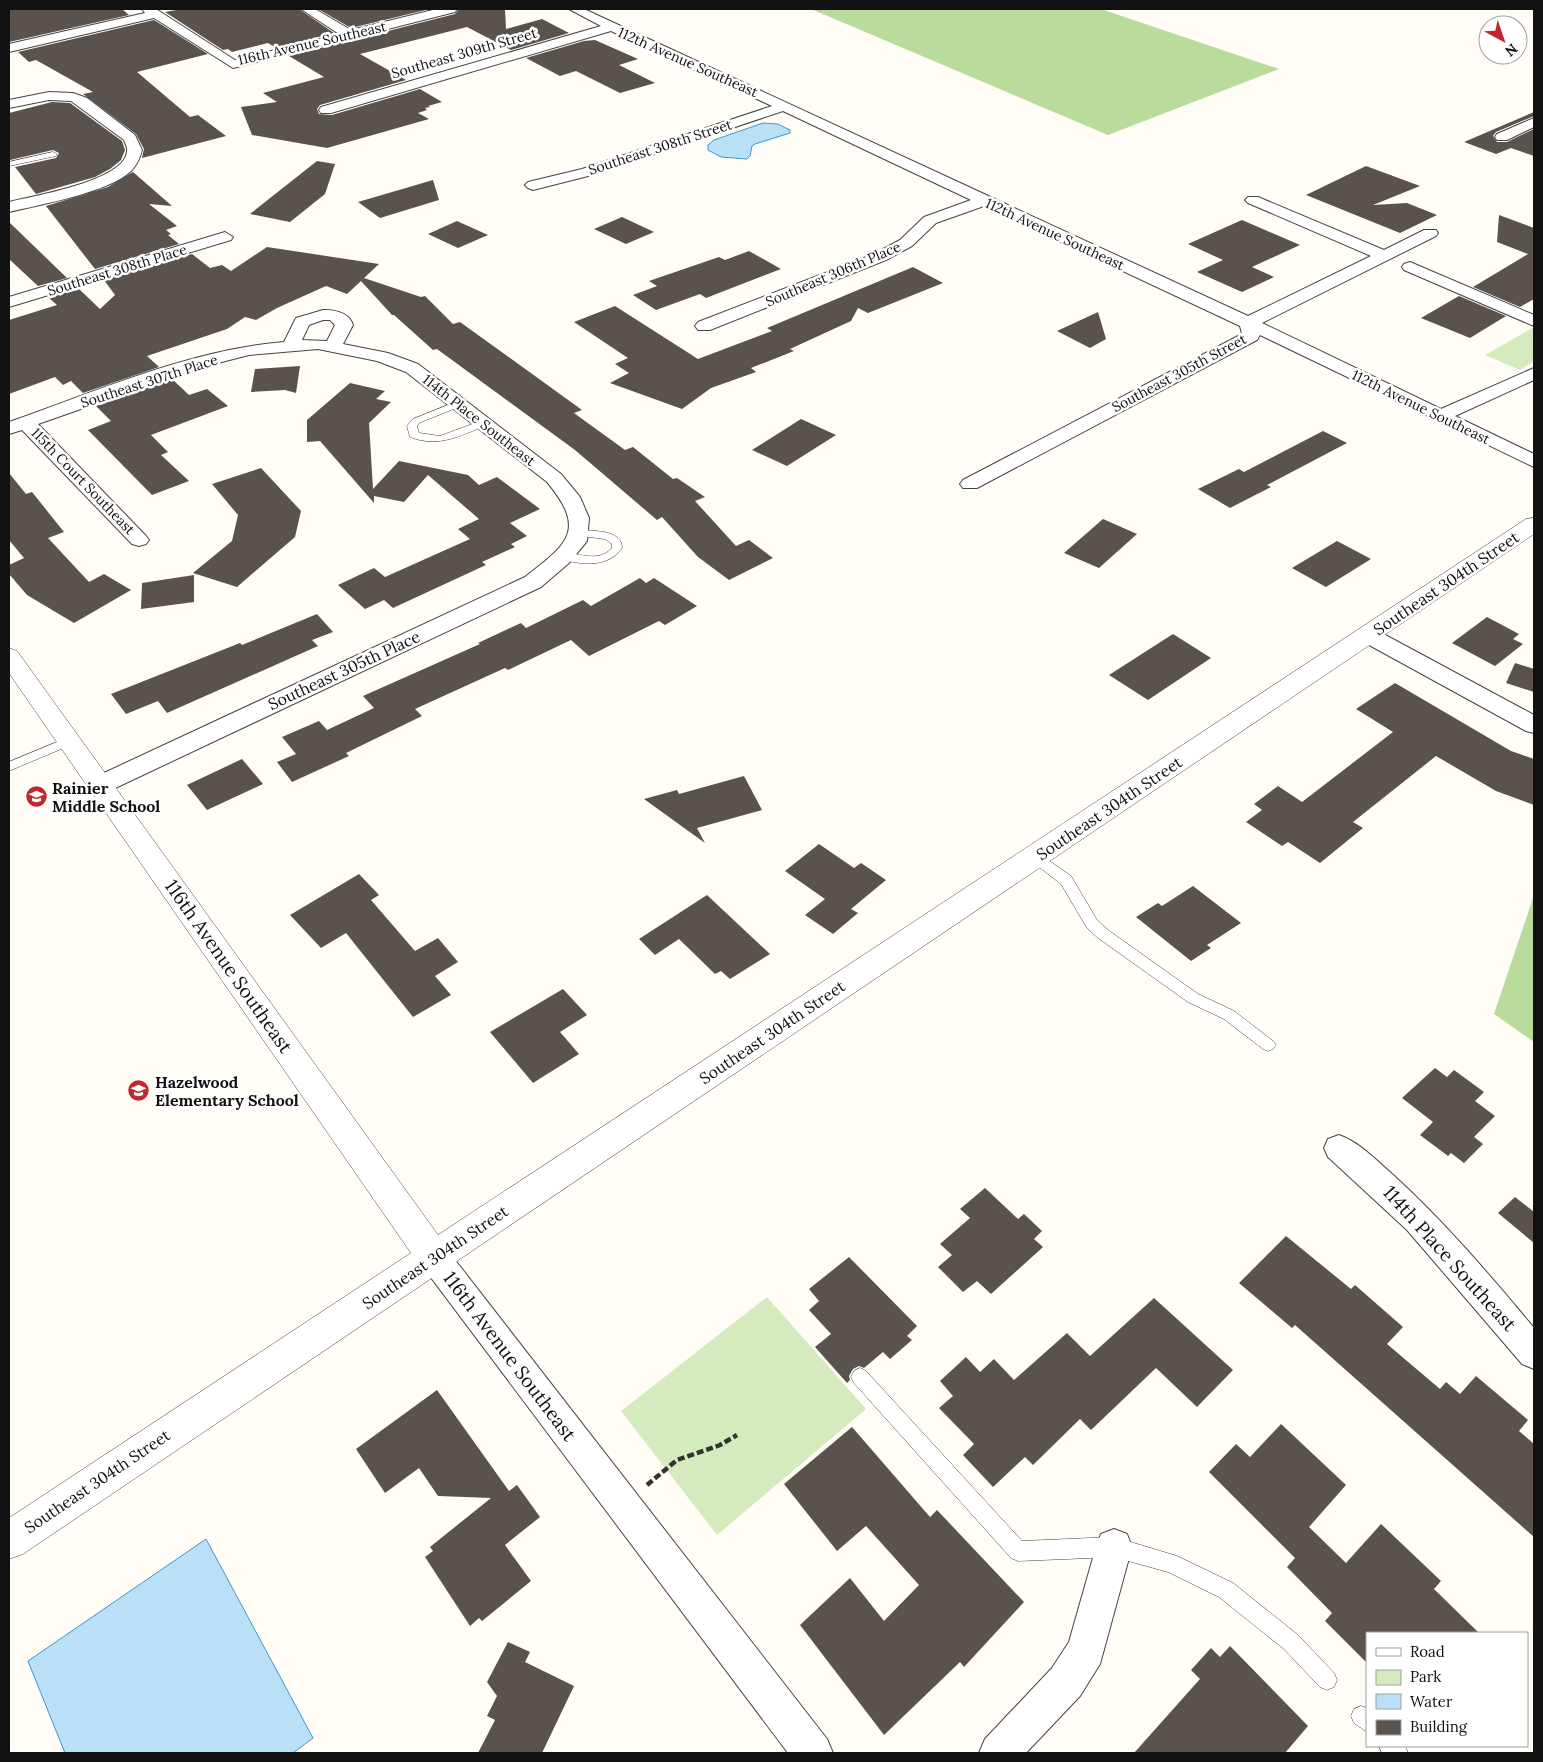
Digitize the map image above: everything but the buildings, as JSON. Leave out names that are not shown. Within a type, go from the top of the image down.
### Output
[{"type":"street","points":[[306,9],[350,35]]},
{"type":"street","name":"116th Avenue Southeast","points":[[9,48],[151,11],[233,64],[451,9]]},
{"type":"street","name":"112th Avenue Southeast","points":[[575,9],[610,27],[785,106],[982,200],[1248,323],[1534,461]]},
{"type":"street","name":"Southeast 309th Street","points":[[326,110],[610,27]]},
{"type":"street","points":[[9,104],[49,96],[73,97],[82,101],[130,138],[135,150],[133,159],[124,169],[103,180],[9,207]]},
{"type":"street","name":"Southeast 308th Street","points":[[533,185],[587,172],[785,106]]},
{"type":"street","points":[[1502,137],[1534,122]]},
{"type":"street","points":[[9,189],[25,202]]},
{"type":"street","name":"Southeast 306th Place","points":[[704,326],[880,257],[906,243],[930,220],[982,200]]},
{"type":"street","points":[[1253,200],[1385,256]]},
{"type":"street","name":"Southeast 305th Street","points":[[970,484],[1251,336],[1248,323],[1430,233]]},
{"type":"street","name":"Southeast 308th Place","points":[[9,302],[225,237]]},
{"type":"street","points":[[1410,267],[1534,321]]},
{"type":"street","points":[[292,345],[302,322],[325,315],[333,316],[343,321],[344,326],[326,345]]},
{"type":"street","name":"Southeast 307th Place","points":[[18,426],[192,364],[249,350],[292,345],[326,345]]},
{"type":"street","name":"114th Place Southeast","points":[[326,345],[382,357],[412,368],[554,478],[573,501],[579,518],[573,544]]},
{"type":"street","points":[[1440,416],[1534,373]]},
{"type":"street","name":"115th Court Southeast","points":[[18,426],[140,540]]},
{"type":"street","name":"Southeast 304th Street","points":[[9,1540],[1534,524]]},
{"type":"street","name":"Southeast 305th Place","points":[[100,786],[533,582],[573,544]]},
{"type":"street","points":[[1368,635],[1534,725]]},
{"type":"street","name":"116th Avenue Southeast","points":[[9,656],[434,1257],[813,1753]]},
{"type":"street","name":"114th Place Southeast","points":[[1339,1148],[1384,1185],[1422,1222],[1534,1353]]},
{"type":"street","points":[[999,1753],[1066,1682],[1086,1650],[1114,1547]]},
{"type":"lane","points":[[9,164],[53,154]]},
{"type":"lane","points":[[458,404],[416,421],[411,430],[420,438],[438,439],[483,423]]},
{"type":"lane","points":[[9,767],[68,741]]},
{"type":"lane","points":[[1035,856],[1066,880],[1092,924],[1103,934],[1193,998],[1229,1015],[1268,1045]]},
{"type":"lane","points":[[860,1377],[1018,1551],[1114,1547],[1170,1563],[1226,1590],[1291,1642],[1328,1680]]},
{"type":"path","points":[[623,1504],[677,1460],[720,1445],[737,1435]]},
{"type":"green space","points":[[811,9],[1101,9],[1279,69],[1108,135]]},
{"type":"green space","points":[[1534,327],[1534,361],[1520,370],[1485,355]]},
{"type":"green space","points":[[1534,895],[1534,1042],[1494,1014]]},
{"type":"green space","points":[[767,1297],[866,1409],[717,1535],[621,1411]]},
{"type":"water","points":[[763,123],[778,124],[790,130],[790,133],[755,144],[752,146],[750,156],[747,159],[721,157],[708,150],[708,145],[714,140]]},
{"type":"water","points":[[206,1539],[313,1738],[293,1753],[65,1753],[28,1661]]},
{"type":"place","name":"Rainier Middle School","points":[[36,797]]},
{"type":"place","name":"Hazelwood Elementary School","points":[[139,1091]]}]
